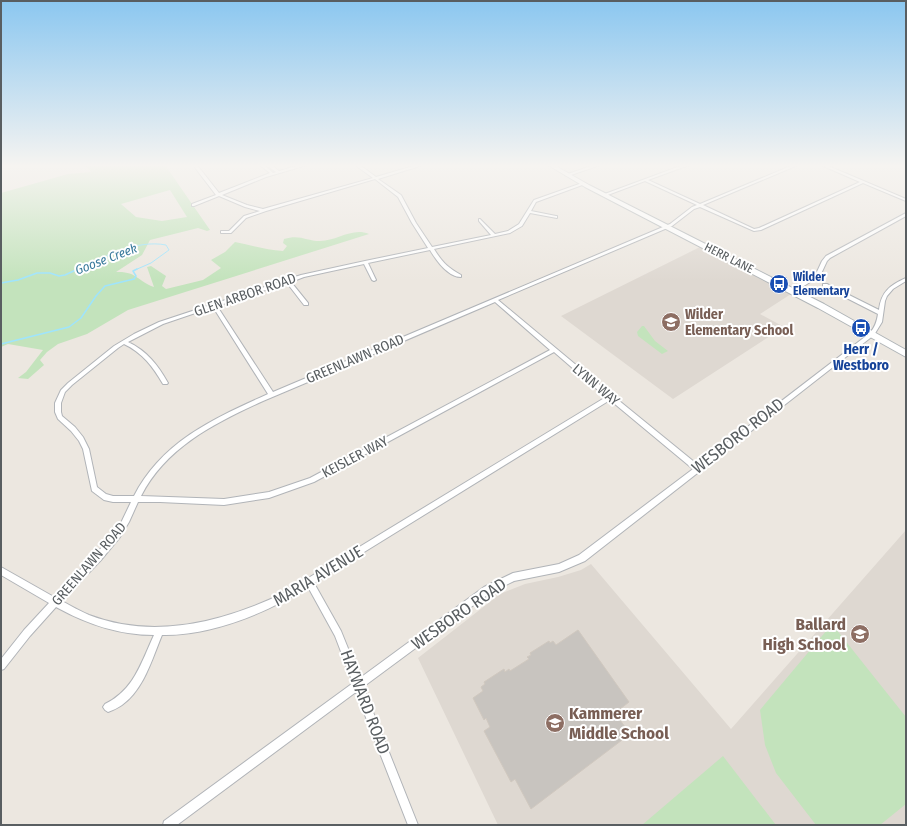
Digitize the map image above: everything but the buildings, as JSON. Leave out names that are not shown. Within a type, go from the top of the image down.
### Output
[{"type":"main road","name":"HERR LANE","points":[[621,204],[792,291],[906,354]]},
{"type":"street","points":[[193,205],[197,204]]},
{"type":"street","points":[[240,204],[265,210]]},
{"type":"street","points":[[245,217],[287,204]]},
{"type":"street","points":[[404,204],[414,223],[444,266],[459,276]]},
{"type":"street","name":"GLEN ARBOR ROAD","points":[[137,499],[108,498],[100,495],[94,489],[86,449],[77,434],[60,417],[58,406],[61,395],[70,384],[124,342],[161,323],[309,274],[509,232],[518,228],[533,204]]},
{"type":"street","points":[[694,204],[748,229],[757,230],[815,204]]},
{"type":"street","name":"GREENLAWN ROAD","points":[[1,666],[26,635],[114,540],[126,523],[146,482],[158,466],[181,442],[208,424],[272,395],[666,227],[676,222],[690,210],[705,204]]},
{"type":"street","points":[[222,232],[231,231],[245,217],[248,211],[246,206]]},
{"type":"street","points":[[528,212],[556,217]]},
{"type":"street","points":[[792,291],[818,275],[821,272],[823,262],[828,257],[906,214]]},
{"type":"street","points":[[480,220],[494,235]]},
{"type":"street","points":[[365,262],[374,280]]},
{"type":"street","name":"WESBORO ROAD","points":[[168,825],[499,583],[513,577],[559,568],[582,558],[872,334],[878,328],[881,320],[883,301],[888,291],[906,279]]},
{"type":"street","points":[[288,281],[306,304]]},
{"type":"street","points":[[825,285],[881,313]]},
{"type":"street","name":"LYNN WAY","points":[[495,300],[697,468]]},
{"type":"street","points":[[214,305],[272,395]]},
{"type":"street","points":[[124,342],[143,352],[150,358],[165,383]]},
{"type":"street","name":"KEISLER WAY","points":[[137,499],[160,498],[224,502],[246,500],[291,488],[330,471],[554,350]]},
{"type":"street","name":"MARIA AVENUE","points":[[1,571],[93,621],[114,627],[132,630],[160,631],[191,629],[217,624],[246,615],[272,603],[309,582],[610,397]]},
{"type":"street","name":"HAYWARD ROAD","points":[[309,582],[338,634],[413,825]]},
{"type":"street","points":[[108,707],[116,704],[131,689],[147,661],[160,631]]},
{"type":"shaded area","name":"Wilder Elementary School","points":[[700,247],[791,294],[760,314],[784,327],[673,399],[561,316]]},
{"type":"shaded area","points":[[906,530],[906,825],[498,825],[418,658],[500,594],[525,584],[558,577],[581,570],[591,564],[731,729]]},
{"type":"green space","points":[[1,204],[123,204],[121,204],[136,217],[162,221],[187,217],[179,204],[192,204],[210,230],[207,231],[198,228],[150,240],[142,255],[116,272],[128,273],[154,287],[147,267],[151,266],[166,276],[162,286],[166,289],[203,280],[221,268],[211,260],[225,252],[235,242],[265,249],[283,251],[287,246],[283,243],[284,239],[294,237],[320,241],[357,232],[369,234],[128,310],[87,334],[58,344],[47,352],[40,360],[44,365],[28,379],[18,378],[26,372],[43,350],[8,344],[1,347]]},
{"type":"green space","points":[[642,326],[644,326],[655,341],[668,351],[662,354],[638,336],[637,332]]},
{"type":"green space","name":"Ballard High School","points":[[832,624],[906,717],[906,804],[880,825],[816,825],[776,773],[765,745],[760,710]]},
{"type":"green space","points":[[723,756],[776,825],[642,825]]},
{"type":"waterway","name":"Goose Creek","points":[[76,270],[108,255],[131,247],[155,244],[166,245],[169,250],[151,263],[135,270]]},
{"type":"waterway","name":"Goose Creek","points":[[1,283],[18,280],[37,273],[50,273],[59,276],[65,275],[78,269]]},
{"type":"waterway","name":"Goose Creek","points":[[1,344],[69,327],[81,318],[105,286],[134,279],[136,276],[133,271],[135,270]]},
{"type":"place","name":"Wilder Elementary","points":[[779,284]]},
{"type":"place","name":"Wilder Elementary School","points":[[671,322]]},
{"type":"place","name":"Herr / Westboro","points":[[861,328]]},
{"type":"place","name":"Ballard High School","points":[[860,634]]},
{"type":"place","name":"Kammerer Middle School","points":[[555,723]]}]
